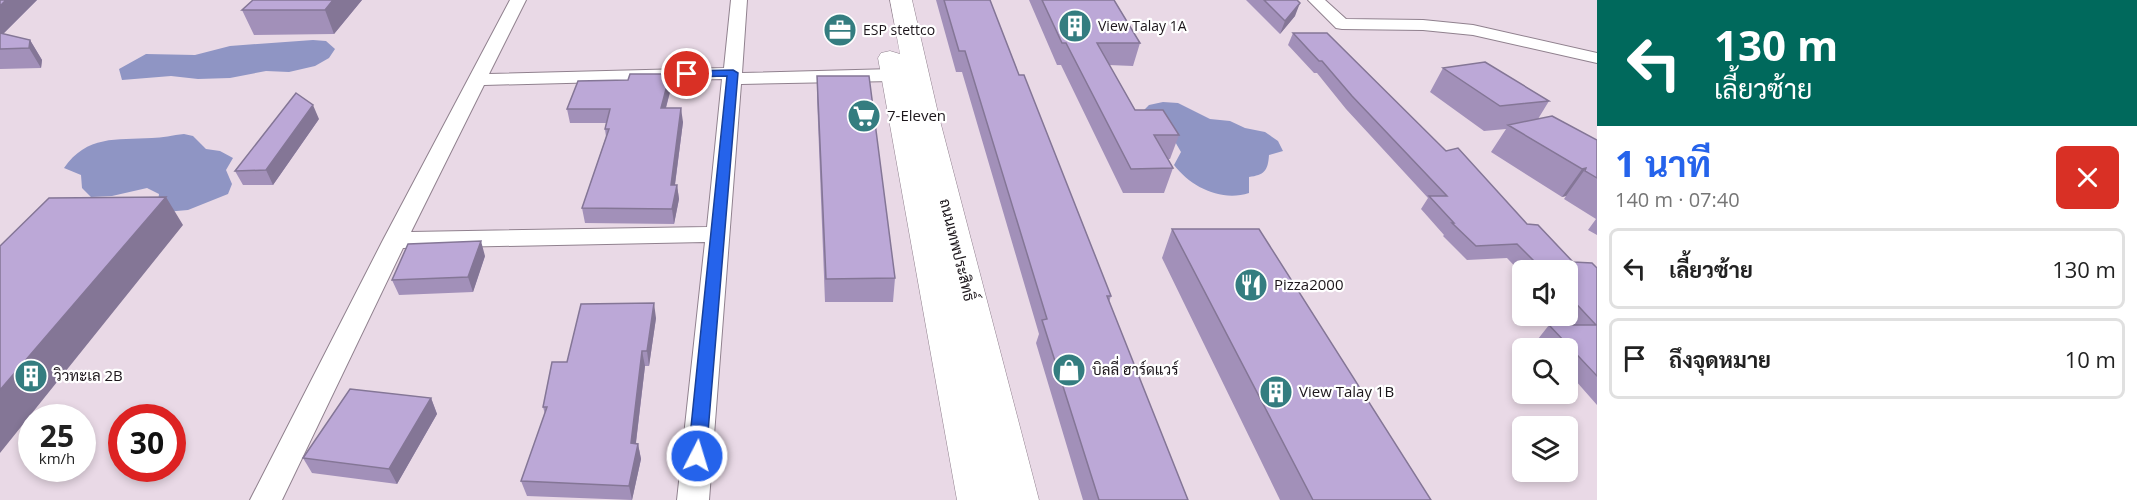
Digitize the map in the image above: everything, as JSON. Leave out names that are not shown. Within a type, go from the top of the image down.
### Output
[{"type":"main road","name":"ถนนเทพประสิทธิ์","points":[[879,0],[979,500]]},
{"type":"main road","name":"ถนนเทพประสิทธิ์","points":[[901,0],[924,113],[1017,500]]},
{"type":"street","points":[[266,500],[395,240],[518,0]]},
{"type":"street","points":[[693,500],[739,0]]},
{"type":"street","points":[[1316,0],[1342,24],[1423,25],[1473,30],[1597,58]]},
{"type":"street","points":[[477,80],[893,75]]},
{"type":"street","points":[[395,240],[718,234]]},
{"type":"water","points":[[326,41],[335,49],[329,58],[315,66],[289,72],[266,71],[230,78],[198,79],[171,76],[122,80],[119,69],[146,54],[195,55],[230,46]]},
{"type":"water","points":[[1163,102],[1178,103],[1210,119],[1230,121],[1245,128],[1265,132],[1278,141],[1283,151],[1269,155],[1268,165],[1264,171],[1249,177],[1249,193],[1228,196],[1207,191],[1189,180],[1174,165],[1181,152],[1170,133],[1143,111],[1149,105]]},
{"type":"water","points":[[184,134],[193,136],[206,149],[220,151],[233,158],[226,170],[232,184],[228,194],[188,210],[165,212],[158,202],[159,194],[147,188],[112,196],[91,197],[82,188],[81,175],[64,168],[82,150],[103,141],[160,138]]},
{"type":"building","points":[[253,0],[333,0],[325,10],[242,10]]},
{"type":"building","points":[[944,0],[990,0],[1019,75],[1024,75],[1111,296],[1107,296],[1188,500],[1099,500],[1042,320],[1047,319],[965,51],[959,51]]},
{"type":"building","points":[[1042,0],[1114,0],[1140,43],[1097,43],[1135,110],[1163,110],[1179,135],[1154,135],[1173,168],[1131,169],[1066,43],[1062,43]]},
{"type":"building","points":[[1264,0],[1297,0],[1300,3],[1285,21]]},
{"type":"building","points":[[0,33],[30,40],[29,48],[0,49]]},
{"type":"building","points":[[1293,33],[1327,33],[1446,151],[1458,148],[1527,224],[1538,225],[1571,260],[1533,260],[1517,244],[1476,246],[1429,196],[1447,196],[1322,61],[1319,61]]},
{"type":"building","points":[[1485,62],[1549,101],[1500,106],[1443,68]]},
{"type":"building","points":[[630,74],[670,74],[661,108],[681,108],[671,185],[677,185],[672,209],[582,208],[609,129],[605,129],[610,109],[567,109],[578,81],[628,80]]},
{"type":"building","points":[[817,76],[869,76],[895,278],[826,279]]},
{"type":"building","points":[[296,93],[313,105],[266,170],[235,171]]},
{"type":"building","points":[[1552,116],[1597,140],[1597,178],[1585,171],[1586,168],[1582,169],[1508,125]]},
{"type":"building","points":[[166,197],[0,390],[0,246],[49,198]]},
{"type":"building","points":[[1172,229],[1259,229],[1431,500],[1313,500]]},
{"type":"building","points":[[481,241],[468,277],[392,280],[408,244]]},
{"type":"building","points":[[1578,262],[1592,263],[1597,268],[1597,376],[1578,356],[1578,338],[1561,338],[1550,326],[1596,325],[1578,306]]},
{"type":"building","points":[[654,303],[647,351],[642,351],[631,443],[638,444],[629,486],[521,481],[547,407],[543,407],[552,362],[567,362],[581,304]]},
{"type":"building","points":[[350,389],[431,398],[389,469],[303,458]]},
{"type":"place","name":"View Talay 1A","points":[[1075,26]]},
{"type":"place","name":"ESP stettco","points":[[840,30]]},
{"type":"place","name":"7-Eleven","points":[[864,116]]},
{"type":"place","name":"Pizza2000","points":[[1251,285]]},
{"type":"place","name":"บิลลี่ ฮาร์ดแวร์","points":[[1069,370]]},
{"type":"place","name":"วิวทะเล 2B","points":[[31,376]]},
{"type":"place","name":"View Talay 1B","points":[[1276,392]]},
{"type":"route","points":[[687,74],[733,73],[697,456]]}]
